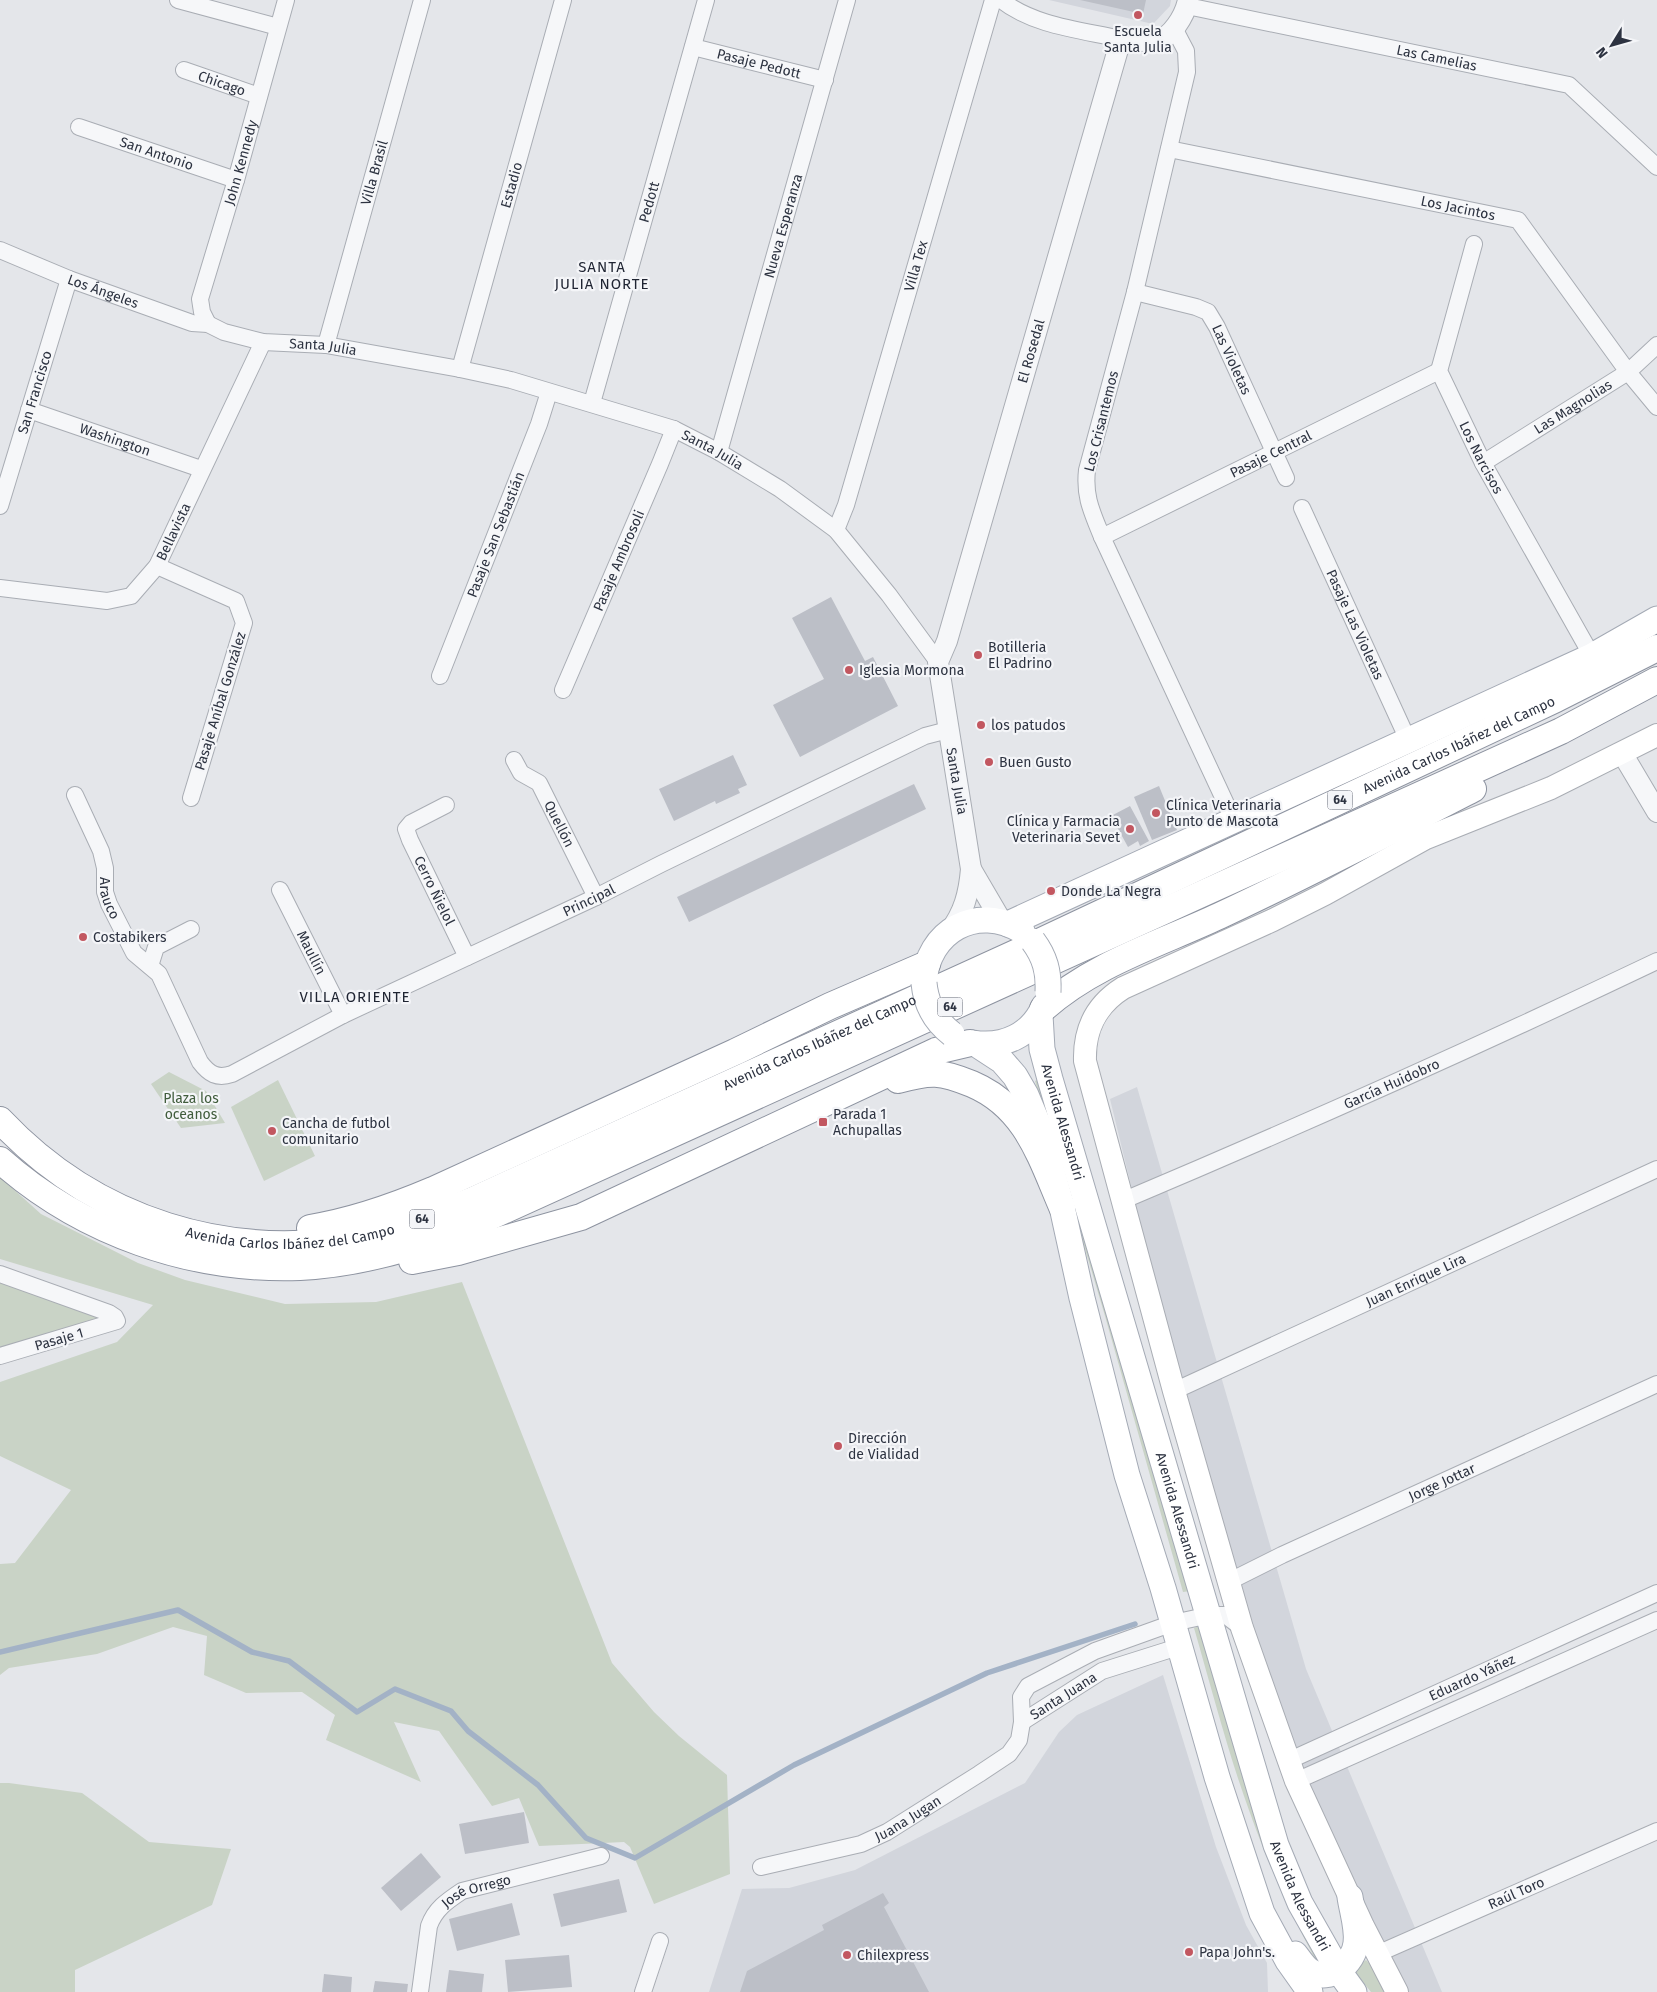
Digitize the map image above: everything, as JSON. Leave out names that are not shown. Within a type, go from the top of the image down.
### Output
[{"type":"highway","name":"Avenida Carlos Ibáñez del Campo","points":[[0,1120],[17,1138],[52,1168],[98,1197],[128,1212],[174,1229],[233,1241],[263,1244],[297,1244],[366,1236],[410,1223],[473,1200],[1022,950],[1556,699],[1657,648]]},
{"type":"highway","name":"Avenida Carlos Ibáñez del Campo","points":[[0,1160],[41,1194],[95,1225],[144,1244],[196,1258],[250,1265],[301,1267],[360,1259],[418,1245],[472,1225],[1561,731],[1657,680]]},
{"type":"highway","points":[[1599,711],[1657,690]]},
{"type":"highway","points":[[1044,1005],[1100,969],[1275,889],[1482,785],[1534,752],[1561,731]]},
{"type":"highway","points":[[233,1241],[324,1226],[398,1205],[830,1006],[925,974]]},
{"type":"highway","points":[[331,1264],[388,1263],[432,1258],[580,1217],[936,1051],[966,1040]]},
{"type":"highway","points":[[844,1095],[923,1073],[938,1073],[955,1077],[978,1087],[995,1096],[1008,1107],[1027,1130],[1062,1207]]},
{"type":"main road","name":"Avenida Carlos Ibáñez del Campo","points":[[1005,923],[1234,821],[1592,656],[1657,618]]},
{"type":"main road","points":[[1122,1201],[1085,1061],[1084,1049],[1089,1026],[1102,1004],[1128,986],[1326,894],[1426,838],[1527,799],[1657,735]]},
{"type":"main road","points":[[978,920],[1005,923],[1022,931],[1041,952],[1049,978],[1044,1005],[1028,1029],[1012,1039],[995,1044],[966,1040],[941,1024],[928,1003],[925,974],[932,950],[949,932],[963,924],[978,920]]},
{"type":"main road","name":"Avenida Alessandri","points":[[1044,1005],[1042,1049],[1050,1079],[1210,1615],[1246,1747],[1276,1845],[1300,1903],[1338,1970],[1354,1992]]},
{"type":"main road","name":"Avenida Alessandri","points":[[966,1040],[1002,1061],[1015,1076],[1039,1126],[1062,1207],[1082,1298],[1127,1475],[1223,1794],[1262,1913],[1288,1961],[1310,1992]]},
{"type":"main road","name":"Avenida Alessandri","points":[[1122,1201],[1228,1582],[1288,1761],[1350,1897],[1397,1992]]},
{"type":"main road","points":[[1262,1913],[1311,1972],[1323,1975],[1331,1974],[1351,1958],[1356,1941],[1350,1897]]},
{"type":"street","points":[[178,0],[278,26]]},
{"type":"street","name":"John Kennedy","points":[[208,324],[202,312],[200,299],[236,180],[286,0]]},
{"type":"street","name":"Villa Brasil","points":[[326,345],[422,0]]},
{"type":"street","name":"Estadio","points":[[460,369],[563,0]]},
{"type":"street","name":"Pedott","points":[[592,404],[706,0]]},
{"type":"street","name":"Nueva Esperanza","points":[[719,452],[848,0]]},
{"type":"street","name":"Villa Tex","points":[[836,530],[846,505],[992,0]]},
{"type":"street","points":[[1001,0],[1014,10],[1042,21],[1122,39],[1156,41],[1175,30],[1187,3]]},
{"type":"street","name":"Las Camelias","points":[[1187,3],[1569,85],[1657,167]]},
{"type":"street","name":"Los Crisantemos","points":[[1175,30],[1186,51],[1187,72],[1135,292],[1087,470],[1086,482],[1088,505],[1234,821]]},
{"type":"street","name":"El Rosedal","points":[[938,662],[947,641],[1122,39]]},
{"type":"street","name":"Pasaje Pedott","points":[[693,47],[825,80]]},
{"type":"street","name":"Chicago","points":[[184,70],[259,96]]},
{"type":"street","name":"San Antonio","points":[[79,127],[236,180]]},
{"type":"street","name":"Los Jacintos","points":[[1169,149],[1518,220],[1628,372],[1657,407]]},
{"type":"street","points":[[1439,371],[1474,244]]},
{"type":"street","name":"Los Ángeles","points":[[0,250],[69,279],[192,323],[208,324]]},
{"type":"street","name":"San Francisco","points":[[0,506],[69,279]]},
{"type":"street","name":"Las Violetas","points":[[1135,292],[1196,307],[1208,312],[1217,327],[1286,478]]},
{"type":"street","name":"Santa Julia","points":[[208,324],[224,332],[263,342],[326,345],[511,380],[674,429],[719,452],[780,489],[836,530],[890,595],[938,662],[971,869],[967,899],[957,922],[949,932]]},
{"type":"street","name":"Bellavista","points":[[0,588],[107,601],[131,596],[157,566],[201,469],[263,342]]},
{"type":"street","name":"Las Magnolias","points":[[1484,463],[1628,372],[1657,345]]},
{"type":"street","name":"Pasaje Central","points":[[1102,537],[1439,371]]},
{"type":"street","name":"Los Narcisos","points":[[1439,371],[1484,463],[1592,656]]},
{"type":"street","name":"Pasaje San Sebastián","points":[[440,676],[539,424],[549,392]]},
{"type":"street","name":"Washington","points":[[29,410],[201,469]]},
{"type":"street","name":"Pasaje Ambrosoli","points":[[563,690],[674,429]]},
{"type":"street","name":"Pasaje Las Violetas","points":[[1302,508],[1408,740]]},
{"type":"street","name":"Pasaje Aníbal González","points":[[157,566],[236,601],[244,623],[191,798]]},
{"type":"street","name":"Principal","points":[[232,1074],[342,1015],[596,898],[661,864],[925,736],[948,730]]},
{"type":"street","points":[[1622,753],[1657,812]]},
{"type":"street","name":"Quellón","points":[[514,760],[521,773],[539,783],[596,898]]},
{"type":"street","name":"Arauco","points":[[75,795],[101,851],[105,892],[109,904],[134,953],[159,974],[166,985],[203,1066],[214,1076],[223,1077],[232,1074]]},
{"type":"street","name":"Cerro Ñielol","points":[[446,805],[411,823],[406,829],[467,957]]},
{"type":"street","name":"Santa Julia","points":[[971,869],[1005,923]]},
{"type":"street","name":"Maullín","points":[[280,890],[342,1015]]},
{"type":"street","points":[[150,966],[156,947],[191,929]]},
{"type":"street","name":"García Huidobro","points":[[1122,1201],[1285,1132],[1563,1006],[1657,961]]},
{"type":"street","name":"Juan Enrique Lira","points":[[1174,1391],[1657,1169]]},
{"type":"street","name":"Pasaje 1","points":[[0,1274],[109,1313],[115,1317],[117,1322],[0,1356]]},
{"type":"street","name":"Jorge Jottar","points":[[1228,1582],[1291,1550],[1657,1384]]},
{"type":"street","name":"Eduardo Yáñez","points":[[1288,1761],[1657,1593]]},
{"type":"street","points":[[1176,1635],[1210,1615],[1225,1615],[1242,1628]]},
{"type":"street","name":"Eduardo Yáñez","points":[[1296,1781],[1657,1620]]},
{"type":"street","name":"Santa Juana","points":[[1022,1722],[1021,1697],[1028,1686],[1095,1651],[1176,1635]]},
{"type":"street","name":"Santa Juana","points":[[1022,1722],[1102,1671],[1176,1635]]},
{"type":"street","name":"Juana Jugan","points":[[762,1866],[861,1844],[887,1832],[1009,1754],[1019,1740],[1022,1722]]},
{"type":"street","name":"Raúl Toro","points":[[1377,1954],[1657,1831]]},
{"type":"street","name":"José Orrego","points":[[420,1992],[432,1916],[448,1900],[462,1890],[601,1856]]},
{"type":"street","points":[[643,1992],[660,1941]]},
{"type":"shaded area","name":"Escuela Santa Julia","points":[[1049,0],[1171,0],[1170,6],[1153,24]]},
{"type":"shaded area","points":[[1137,1087],[1306,1669],[1442,1992],[1408,1992],[1357,1894],[1294,1748],[1253,1639],[1153,1276],[1110,1099]]},
{"type":"shaded area","points":[[1163,1675],[1216,1847],[1246,1925],[1267,1963],[1268,1992],[709,1992],[742,1889],[789,1888],[855,1870],[1025,1783],[1059,1732],[1077,1715]]},
{"type":"green space","name":"Plaza los oceanos","points":[[169,1072],[206,1091],[225,1123],[181,1128],[151,1084]]},
{"type":"green space","points":[[1039,1079],[1191,1591],[1183,1592],[1105,1316],[1035,1081]]},
{"type":"green space","name":"Cancha de futbol comunitario","points":[[278,1080],[315,1156],[264,1181],[231,1107]]},
{"type":"green space","points":[[0,1177],[41,1214],[138,1263],[185,1280],[285,1304],[376,1302],[462,1282],[612,1663],[654,1712],[679,1736],[727,1775],[730,1874],[654,1904],[630,1847],[624,1842],[539,1846],[519,1798],[492,1806],[439,1731],[394,1722],[421,1782],[326,1740],[335,1715],[302,1692],[246,1693],[204,1675],[207,1636],[173,1627],[97,1654],[9,1668],[0,1675],[0,1564],[15,1563],[71,1490],[0,1456],[0,1382],[117,1342],[153,1305],[0,1259]]},
{"type":"green space","points":[[0,1282],[111,1320],[0,1348]]},
{"type":"green space","points":[[1202,1625],[1321,1963],[1315,1959],[1280,1887],[1264,1851],[1234,1768],[1194,1628]]},
{"type":"green space","points":[[0,1783],[82,1793],[149,1842],[231,1849],[212,1905],[75,1970],[75,1992],[0,1992]]},
{"type":"green space","points":[[1366,1960],[1389,1992],[1371,1992],[1353,1970]]},
{"type":"building","points":[[1080,0],[1146,0],[1143,14]]},
{"type":"building","name":"Iglesia Mormona","points":[[831,597],[865,661],[873,657],[898,706],[800,757],[773,705],[824,679],[792,618]]},
{"type":"building","points":[[733,755],[747,785],[738,789],[740,793],[716,804],[715,801],[674,821],[659,789]]},
{"type":"building","points":[[914,784],[926,809],[689,922],[677,897]]},
{"type":"building","name":"Clínica Veterinaria Punto de Mascota","points":[[1159,786],[1177,830],[1152,840],[1134,797]]},
{"type":"building","name":"Clínica y Farmacia Veterinaria Sevet","points":[[1130,806],[1149,841],[1140,846],[1138,841],[1128,847],[1111,816]]},
{"type":"building","points":[[524,1812],[529,1843],[465,1854],[459,1824]]},
{"type":"building","points":[[421,1853],[441,1877],[401,1911],[381,1888]]},
{"type":"building","points":[[619,1879],[627,1912],[561,1927],[553,1894]]},
{"type":"building","points":[[883,1893],[889,1903],[884,1907],[929,1992],[740,1992],[747,1971],[824,1930],[822,1925]]},
{"type":"building","points":[[512,1903],[520,1935],[457,1951],[449,1919]]},
{"type":"building","points":[[569,1955],[572,1987],[508,1992],[505,1960]]},
{"type":"building","points":[[449,1970],[484,1974],[482,1992],[446,1992]]},
{"type":"building","points":[[324,1974],[352,1977],[351,1992],[322,1992]]},
{"type":"building","points":[[375,1981],[408,1984],[407,1992],[373,1992]]},
{"type":"waterway","points":[[0,1652],[178,1610],[252,1652],[289,1661],[357,1712],[395,1689],[451,1711],[468,1731],[538,1785],[586,1838],[635,1858],[794,1765],[987,1673],[1135,1624]]},
{"type":"place","name":"Escuela Santa Julia","points":[[1138,15]]},
{"type":"place","name":"Botilleria El Padrino","points":[[978,655]]},
{"type":"place","name":"Iglesia Mormona","points":[[849,670]]},
{"type":"place","name":"los patudos","points":[[981,725]]},
{"type":"place","name":"Buen Gusto","points":[[989,762]]},
{"type":"place","name":"Clínica Veterinaria Punto de Mascota","points":[[1156,813]]},
{"type":"place","name":"Clínica y Farmacia Veterinaria Sevet","points":[[1130,829]]},
{"type":"place","name":"Donde La Negra","points":[[1051,891]]},
{"type":"place","name":"Costabikers","points":[[83,937]]},
{"type":"place","name":"Parada 1 Achupallas","points":[[823,1122]]},
{"type":"place","name":"Cancha de futbol comunitario","points":[[272,1131]]},
{"type":"place","name":"Dirección de Vialidad","points":[[838,1446]]},
{"type":"place","name":"Papa John's.","points":[[1189,1952]]},
{"type":"place","name":"Chilexpress","points":[[847,1955]]},
{"type":"district","name":"SANTA JULIA NORTE","points":[[602,276]]},
{"type":"district","name":"VILLA ORIENTE","points":[[355,997]]}]
